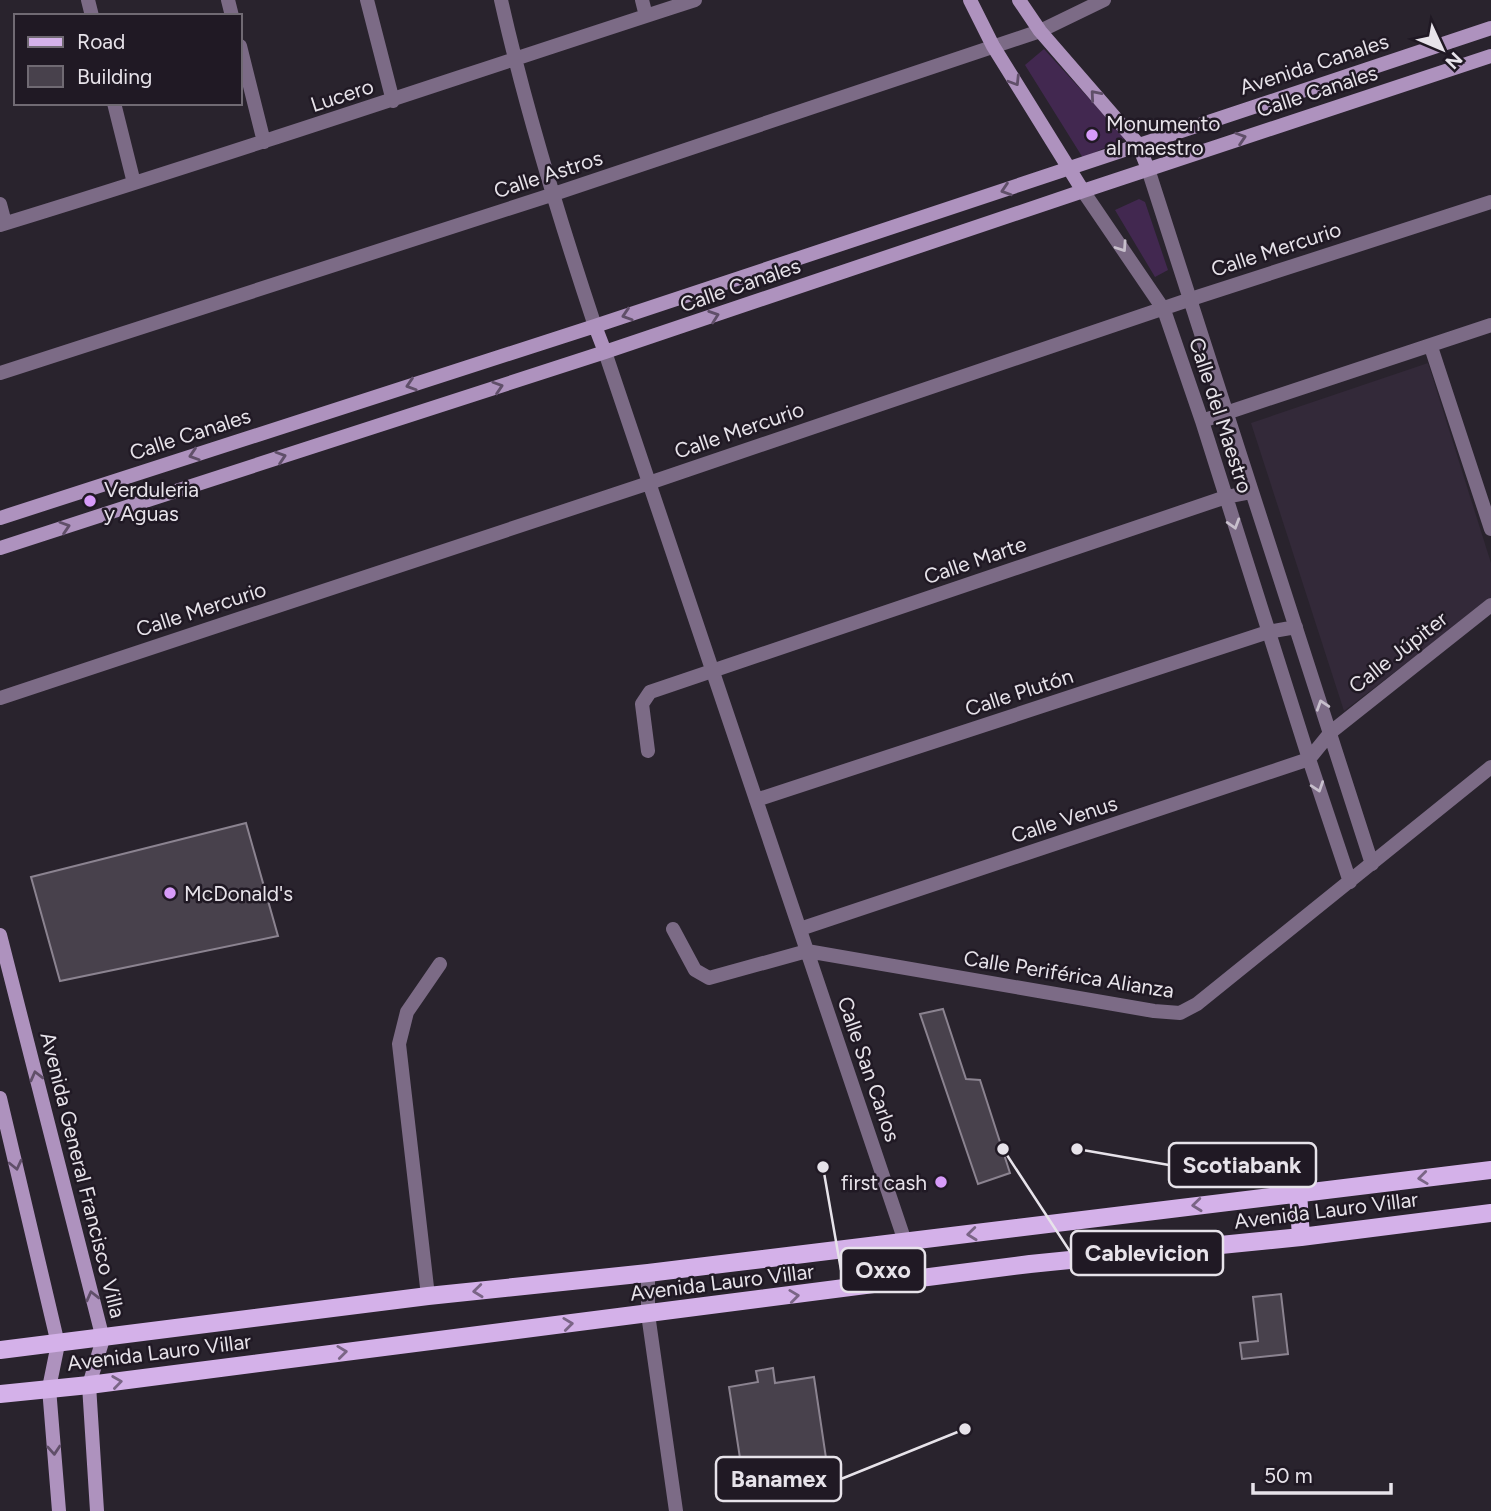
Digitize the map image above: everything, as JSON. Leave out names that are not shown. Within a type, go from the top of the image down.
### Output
[{"type":"main road","name":"Calle del Maestro","points":[[970,0],[993,46],[1083,191]]},
{"type":"main road","name":"Calle del Maestro","points":[[1019,0],[1040,32],[1138,144],[1147,169]]},
{"type":"main road","name":"Avenida Canales","points":[[1071,168],[1491,28]]},
{"type":"main road","name":"Calle Canales","points":[[0,548],[605,352],[1147,169],[1491,57]]},
{"type":"main road","name":"Calle Canales","points":[[0,518],[1071,168]]},
{"type":"main road","points":[[594,326],[605,352]]},
{"type":"main road","name":"Avenida General Francisco Villa","points":[[0,935],[103,1339],[89,1385],[97,1511]]},
{"type":"main road","points":[[0,1098],[58,1344],[49,1388],[58,1511]]},
{"type":"main road","name":"Avenida Lauro Villar","points":[[0,1350],[428,1296],[1037,1227],[1298,1192],[1491,1170]]},
{"type":"main road","points":[[1298,1192],[1301,1237]]},
{"type":"main road","name":"Avenida Lauro Villar","points":[[0,1395],[1030,1264],[1301,1237],[1491,1213]]},
{"type":"street","points":[[368,0],[393,101]]},
{"type":"street","points":[[501,0],[551,195],[594,326]]},
{"type":"street","points":[[642,0],[646,16]]},
{"type":"street","name":"Lucero","points":[[2,224],[393,101],[514,58],[695,0]]},
{"type":"street","name":"Calle Astros","points":[[0,373],[551,195],[1040,32],[1104,0]]},
{"type":"street","points":[[242,54],[264,142]]},
{"type":"street","points":[[114,105],[134,183]]},
{"type":"street","name":"Calle del Maestro","points":[[1147,169],[1373,864]]},
{"type":"street","name":"Calle del Maestro","points":[[1083,191],[1164,310],[1350,882]]},
{"type":"street","name":"Calle Mercurio","points":[[0,698],[649,483],[1188,300],[1491,202]]},
{"type":"street","points":[[0,204],[2,224]]},
{"type":"street","points":[[1202,421],[1491,325]]},
{"type":"street","points":[[1431,347],[1491,529]]},
{"type":"street","name":"Calle San Carlos","points":[[605,352],[918,1280]]},
{"type":"street","name":"Calle Marte","points":[[713,671],[1226,497],[1252,492]]},
{"type":"street","name":"Calle Júpiter","points":[[1331,732],[1491,606]]},
{"type":"street","name":"Calle Plutón","points":[[756,800],[1268,632],[1296,626]]},
{"type":"street","points":[[648,751],[642,704],[650,692],[713,671]]},
{"type":"street","points":[[1308,759],[1331,732]]},
{"type":"street","name":"Calle Venus","points":[[800,929],[1308,759]]},
{"type":"street","name":"Calle Periférica Alianza","points":[[807,951],[1154,1011],[1180,1013],[1197,1004],[1491,766]]},
{"type":"street","points":[[673,929],[695,970],[709,978],[807,951]]},
{"type":"street","points":[[428,1296],[399,1044],[407,1012],[440,964]]},
{"type":"street","points":[[648,1273],[648,1314],[676,1511]]},
{"type":"shaded area","points":[[1044,49],[1125,138],[1083,158],[1025,65]]},
{"type":"shaded area","points":[[1139,199],[1145,202],[1168,270],[1155,277],[1115,210]]},
{"type":"shaded area","points":[[1428,363],[1491,563],[1491,598],[1344,711],[1251,423]]},
{"type":"building","points":[[246,823],[278,936],[60,981],[31,877]]},
{"type":"building","points":[[943,1009],[966,1079],[980,1080],[1010,1173],[978,1184],[920,1014]]},
{"type":"building","points":[[1281,1294],[1288,1354],[1242,1359],[1240,1343],[1258,1341],[1253,1297]]},
{"type":"building","points":[[773,1368],[775,1383],[814,1377],[826,1458],[742,1471],[729,1387],[758,1382],[756,1371]]},
{"type":"place","name":"Monumento al maestro","points":[[1092,135]]},
{"type":"place","name":"Verduleria y Aguas","points":[[90,501]]},
{"type":"place","name":"McDonald's","points":[[170,893]]},
{"type":"place","name":"Cablevicion","points":[[1003,1149]]},
{"type":"place","name":"Scotiabank","points":[[1077,1149]]},
{"type":"place","name":"Oxxo","points":[[823,1167]]},
{"type":"place","name":"first cash","points":[[941,1182]]},
{"type":"place","name":"Banamex","points":[[965,1429]]}]
